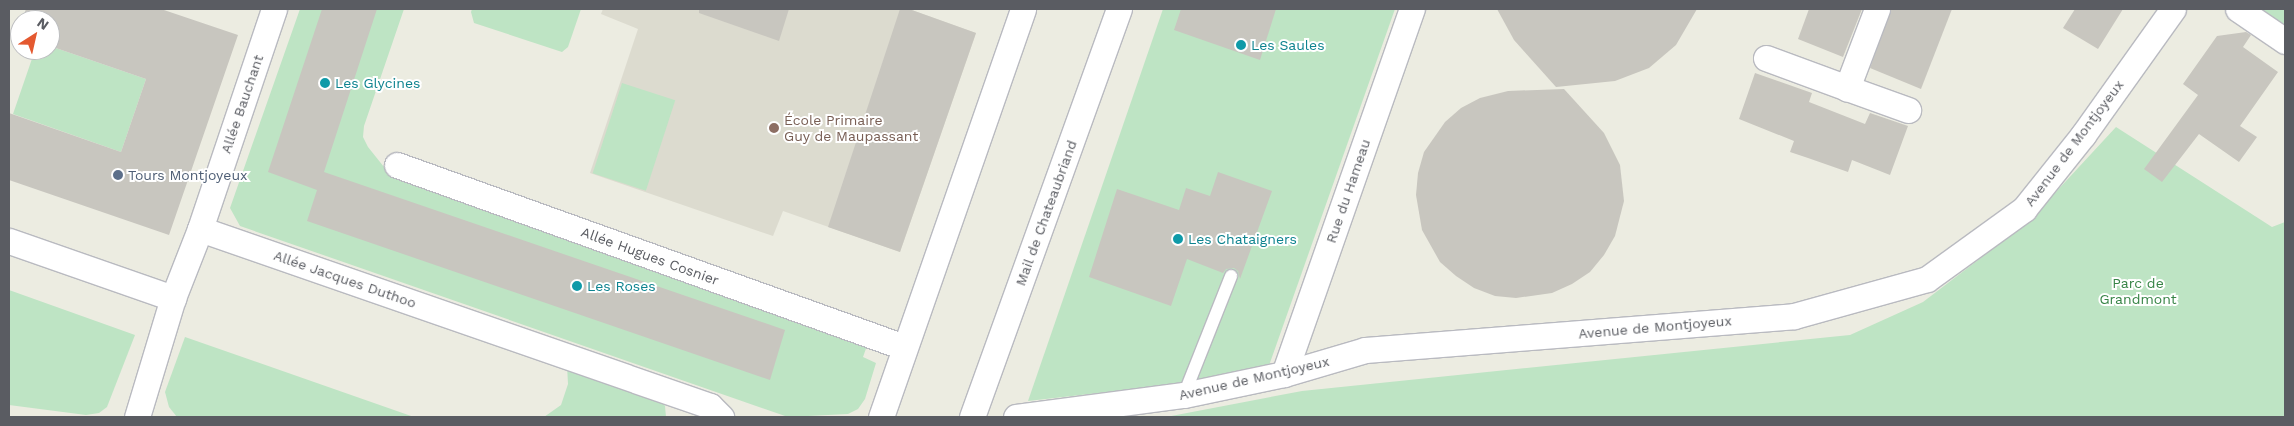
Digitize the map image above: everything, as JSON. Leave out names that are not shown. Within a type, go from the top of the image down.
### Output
[{"type":"street","name":"Allée Bauchant","points":[[200,228],[274,9]]},
{"type":"street","points":[[881,417],[1022,9]]},
{"type":"street","name":"Mail de Chateaubriand","points":[[972,417],[1119,9]]},
{"type":"street","name":"Rue du Hameau","points":[[1284,374],[1412,9]]},
{"type":"street","points":[[1847,88],[1878,9]]},
{"type":"street","name":"Avenue de Montjoyeux","points":[[1016,417],[1184,395],[1284,374],[1365,350],[1794,316],[1927,279],[2024,209],[2084,135],[2172,9]]},
{"type":"street","points":[[2238,9],[2285,41]]},
{"type":"street","points":[[1766,58],[1908,110]]},
{"type":"street","name":"Allée Hugues Cosnier","points":[[397,165],[904,347]]},
{"type":"street","points":[[137,417],[173,298],[200,228]]},
{"type":"street","name":"Allée Jacques Duthoo","points":[[200,228],[710,406],[721,417]]},
{"type":"street","points":[[9,241],[173,298]]},
{"type":"lane","points":[[1184,395],[1231,276]]},
{"type":"shaded area","name":"École Primaire Guy de Maupassant","points":[[603,9],[909,9],[976,33],[900,252],[783,211],[773,236],[590,173],[638,29],[601,14]]},
{"type":"green space","points":[[300,9],[404,9],[364,126],[363,137],[368,147],[384,167],[395,175],[868,343],[863,357],[876,363],[865,399],[858,409],[848,414],[788,417],[240,226],[230,208]]},
{"type":"green space","points":[[472,9],[581,9],[568,47],[562,52],[474,23]]},
{"type":"green space","points":[[1163,9],[1395,9],[1266,374],[1028,401]]},
{"type":"green space","points":[[2260,9],[2285,9],[2285,26]]},
{"type":"green space","points":[[60,49],[146,79],[121,152],[13,114],[32,60],[60,60]]},
{"type":"green space","points":[[622,83],[675,100],[646,191],[593,173]]},
{"type":"green space","name":"Parc de Grandmont","points":[[2116,127],[2272,227],[2285,222],[2285,417],[1166,417],[1302,391],[1850,335],[1923,302],[2028,222]]},
{"type":"green space","points":[[9,290],[135,335],[107,407],[99,413],[86,415],[9,405]]},
{"type":"green space","points":[[185,337],[414,417],[177,417],[169,407],[165,392]]},
{"type":"green space","points":[[567,365],[660,398],[665,406],[666,417],[544,417],[561,405],[568,384]]},
{"type":"building","points":[[161,9],[238,35],[169,235],[9,180],[9,113],[121,152],[146,79],[60,49],[60,10],[26,10]]},
{"type":"building","name":"Les Roses","points":[[322,9],[377,9],[324,172],[785,330],[770,380],[307,221],[317,190],[268,172]]},
{"type":"building","points":[[699,9],[789,9],[779,41],[699,13]]},
{"type":"building","points":[[900,9],[909,9],[976,33],[900,252],[828,227]]},
{"type":"building","name":"Les Saules","points":[[1181,9],[1276,9],[1260,60],[1174,30]]},
{"type":"building","points":[[1497,9],[1697,9],[1676,45],[1649,68],[1615,81],[1556,87],[1514,40]]},
{"type":"building","points":[[1809,9],[1862,9],[1843,57],[1798,39]]},
{"type":"building","points":[[1891,9],[1952,9],[1921,89],[1870,68]]},
{"type":"building","points":[[2075,9],[2123,9],[2098,49],[2063,28]]},
{"type":"building","points":[[2246,32],[2251,35],[2243,47],[2278,72],[2240,126],[2257,137],[2239,162],[2199,134],[2162,182],[2144,169],[2198,95],[2183,84],[2217,36]]},
{"type":"building","points":[[1755,73],[1812,93],[1809,102],[1865,124],[1870,113],[1908,126],[1890,175],[1852,160],[1848,172],[1790,152],[1794,141],[1739,119]]},
{"type":"building","points":[[1564,89],[1604,133],[1620,165],[1624,201],[1615,236],[1604,255],[1590,272],[1572,284],[1552,293],[1516,298],[1495,296],[1474,288],[1440,262],[1422,230],[1416,195],[1418,173],[1424,152],[1445,122],[1461,108],[1480,98],[1508,91]]},
{"type":"building","name":"Les Chataigners","points":[[1218,172],[1272,191],[1240,279],[1238,271],[1234,268],[1226,269],[1223,273],[1187,259],[1171,306],[1089,277],[1117,189],[1179,210],[1186,188],[1210,196]]},
{"type":"place","name":"Les Saules","points":[[1241,45]]},
{"type":"place","name":"Les Glycines","points":[[325,83]]},
{"type":"place","name":"École Primaire Guy de Maupassant","points":[[774,128]]},
{"type":"place","name":"Tours Montjoyeux","points":[[118,175]]},
{"type":"place","name":"Les Chataigners","points":[[1178,239]]},
{"type":"place","name":"Les Roses","points":[[577,286]]}]
